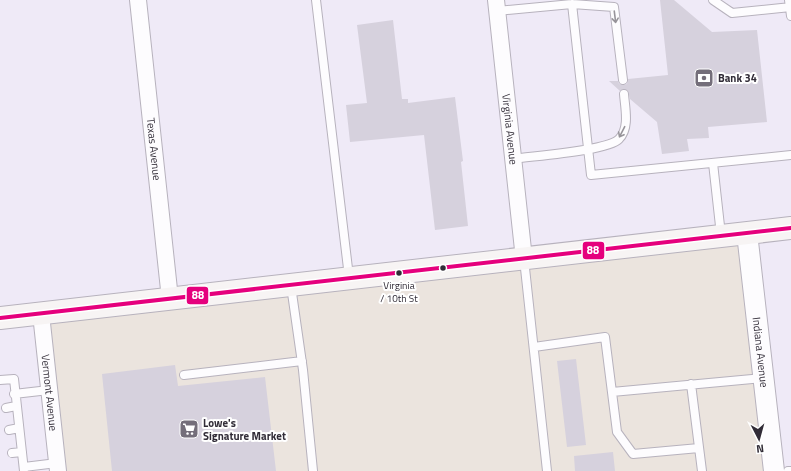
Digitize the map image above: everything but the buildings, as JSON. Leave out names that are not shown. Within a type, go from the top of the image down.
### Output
[{"type":"main road","points":[[0,318],[791,228]]},
{"type":"street","name":"Texas Avenue","points":[[138,0],[170,299]]},
{"type":"street","name":"Virginia Avenue","points":[[496,6],[524,258]]},
{"type":"street","name":"Indiana Avenue","points":[[748,233],[774,471]]},
{"type":"street","name":"Vermont Avenue","points":[[41,314],[57,467]]},
{"type":"lane","points":[[316,0],[349,279]]},
{"type":"lane","points":[[713,0],[732,14],[790,4],[791,16]]},
{"type":"lane","points":[[496,6],[572,4],[614,7],[623,80]]},
{"type":"lane","points":[[572,4],[591,175],[791,155]]},
{"type":"lane","points":[[513,159],[605,146],[619,139],[626,126],[624,94]]},
{"type":"lane","points":[[713,163],[722,236]]},
{"type":"lane","points":[[524,258],[547,471]]},
{"type":"lane","points":[[291,285],[302,361],[313,471]]},
{"type":"lane","points":[[534,347],[605,337],[617,432],[633,454],[699,448]]},
{"type":"lane","points":[[184,376],[302,361]]},
{"type":"lane","points":[[612,392],[764,378]]},
{"type":"lane","points":[[0,380],[14,379],[14,394],[24,469],[57,467]]},
{"type":"lane","points":[[691,384],[702,471]]},
{"type":"lane","points":[[14,394],[49,390]]},
{"type":"lane","points":[[6,408],[16,406]]},
{"type":"lane","points":[[9,430],[19,428]]},
{"type":"lane","points":[[12,453],[22,452]]},
{"type":"shaded area","points":[[744,242],[770,471],[63,471],[47,319]]},
{"type":"transit line","name":"88","points":[[0,318],[791,228]]},
{"type":"place","name":"Bank 34","points":[[704,78]]},
{"type":"place","name":"Virginia / 10th St","points":[[399,273]]},
{"type":"place","name":"Lowe's Signature Market","points":[[189,429]]}]
